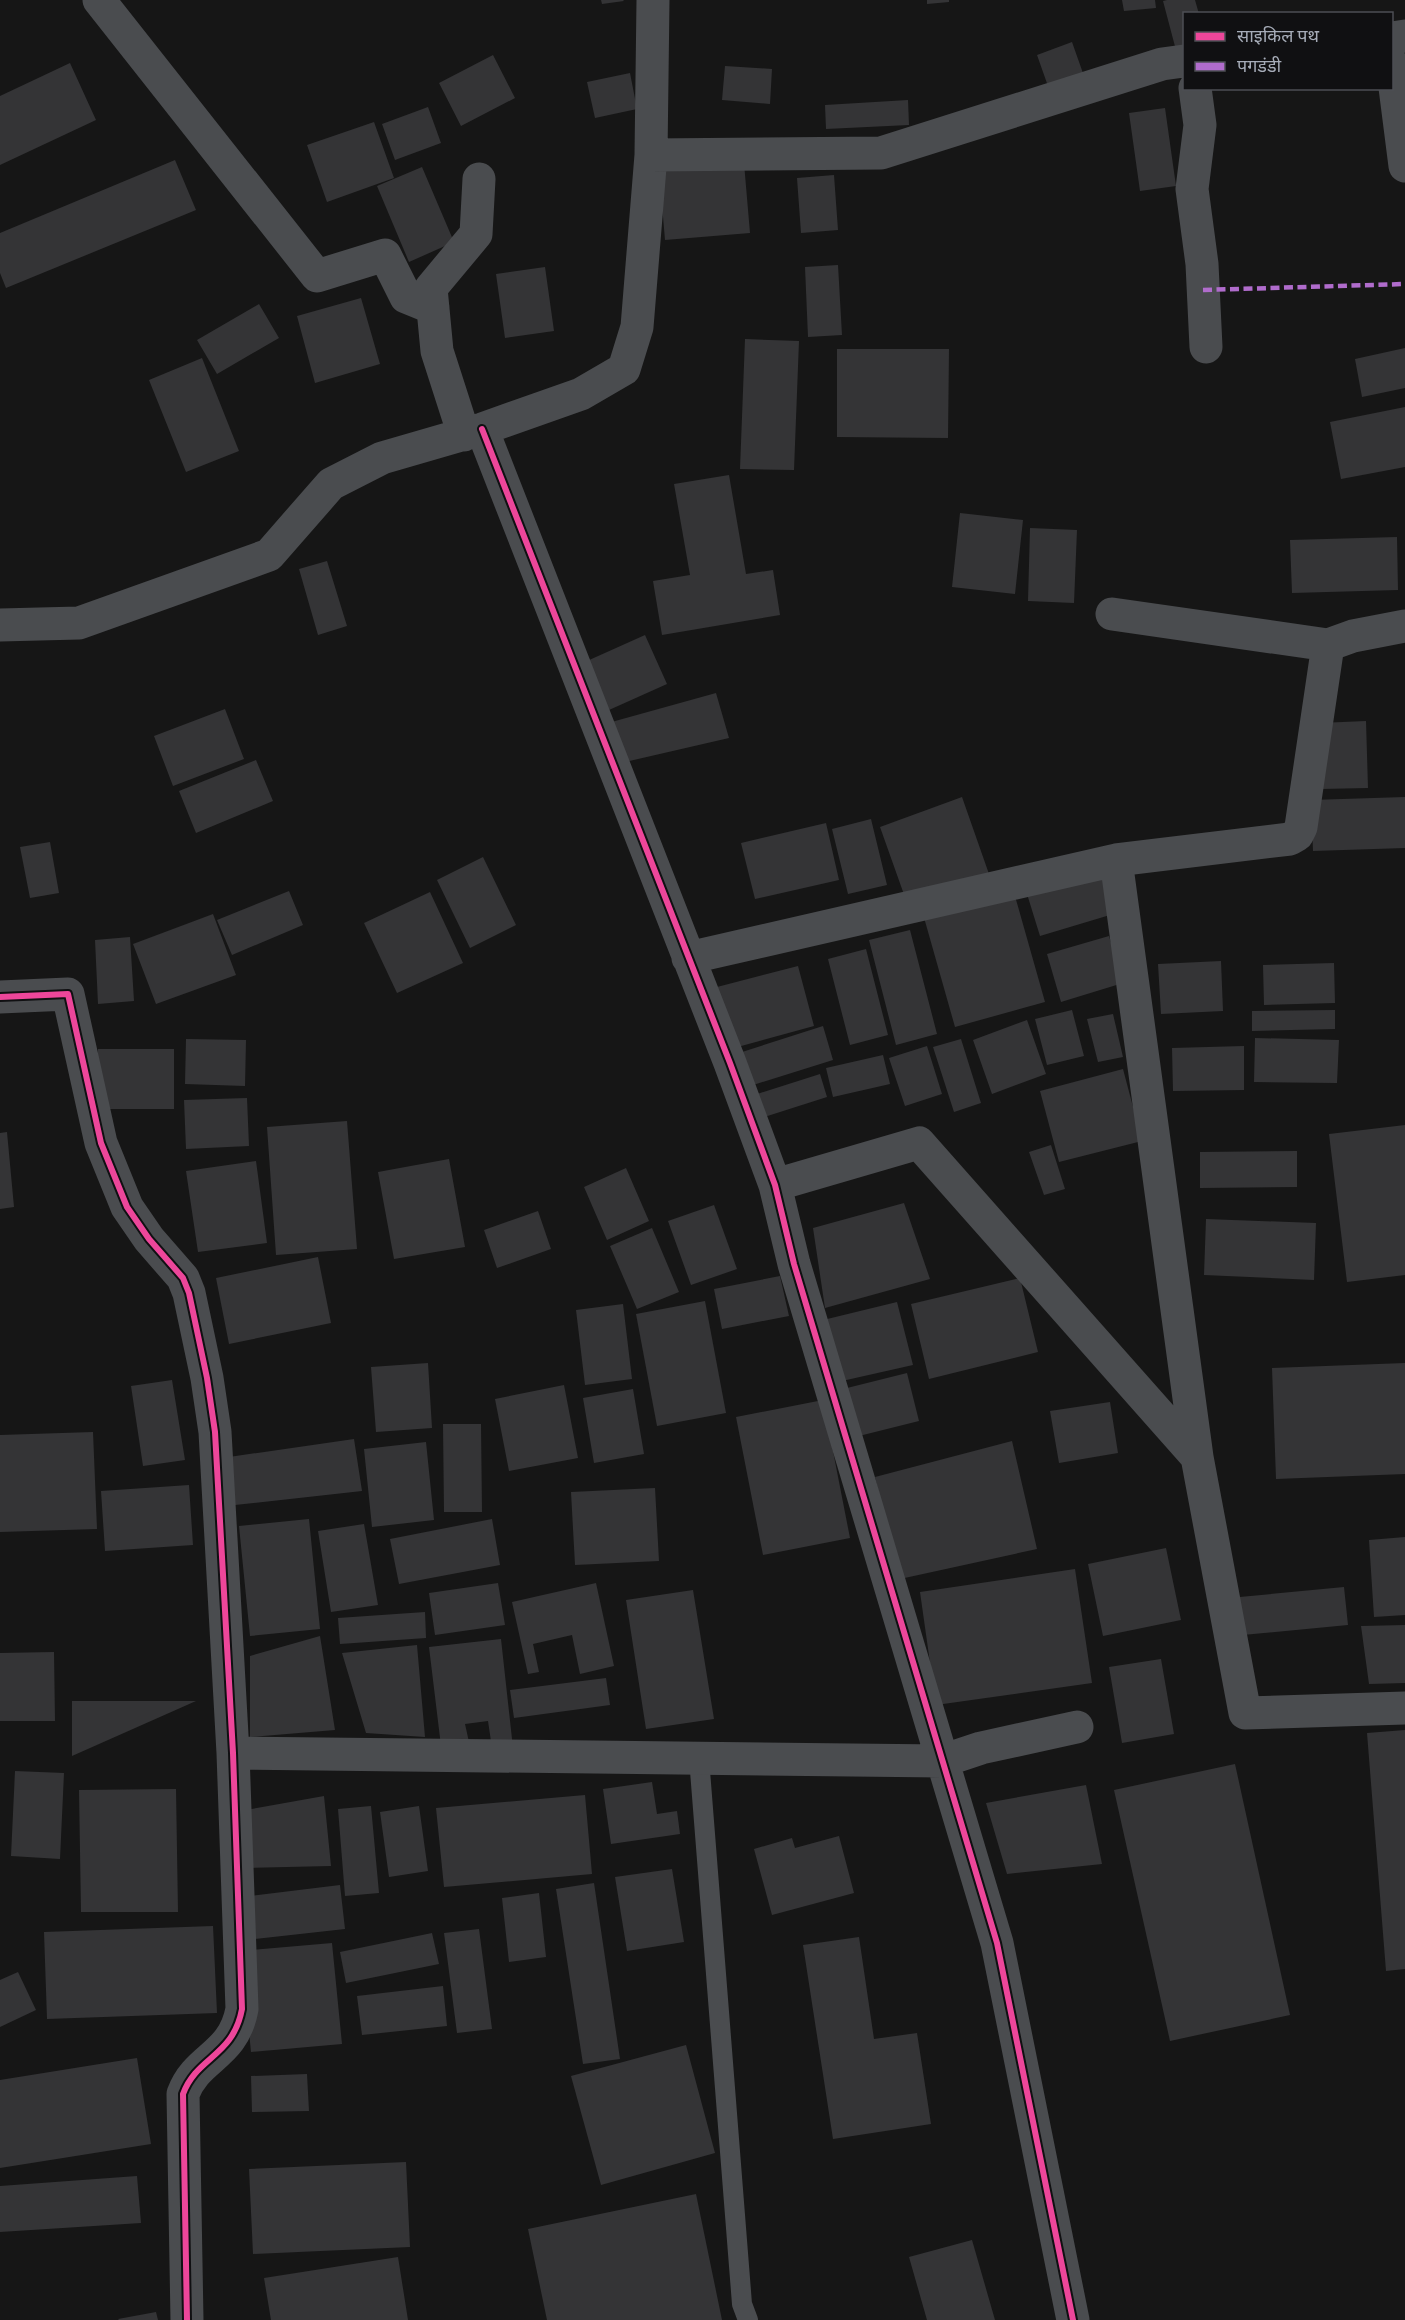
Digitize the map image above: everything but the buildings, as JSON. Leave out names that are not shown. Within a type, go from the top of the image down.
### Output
[{"type":"street","points":[[99,0],[317,276],[385,255],[406,297],[434,308]]},
{"type":"street","points":[[0,626],[79,623],[269,555],[331,484],[382,458],[473,432],[581,394],[624,369],[637,327],[651,155],[652,0]]},
{"type":"street","points":[[651,155],[881,153],[1162,64],[1183,61]]},
{"type":"street","points":[[1393,72],[1405,165]]},
{"type":"street","points":[[1195,90],[1200,125],[1192,189],[1202,264],[1206,347]]},
{"type":"street","points":[[479,179],[476,234],[431,288],[437,351],[473,432],[688,958],[775,1185],[797,1275],[998,1943],[1073,2320]]},
{"type":"street","points":[[1112,614],[1328,645],[1353,636],[1405,626]]},
{"type":"street","points":[[688,958],[1116,860],[1282,841],[1297,835],[1301,826],[1328,645]]},
{"type":"street","points":[[1116,860],[1197,1457],[1245,1713],[1405,1708]]},
{"type":"street","points":[[0,997],[68,994],[101,1143],[116,1183],[127,1207],[149,1239],[183,1278],[189,1293],[207,1378],[215,1432],[233,1753],[242,2009],[239,2026],[232,2038],[196,2071],[187,2082],[183,2094],[188,2320]]},
{"type":"street","points":[[775,1185],[919,1143],[1197,1457]]},
{"type":"street","points":[[233,1753],[942,1761],[981,1748],[1077,1726]]},
{"type":"lane","points":[[699,1758],[742,2304],[748,2320]]},
{"type":"marked path","points":[[1203,290],[1405,284]]},
{"type":"cycle path","points":[[482,429],[730,1063],[775,1185],[794,1264],[997,1943],[1073,2320]]},
{"type":"cycle path","points":[[0,997],[68,994],[101,1143],[127,1207],[149,1239],[183,1278],[189,1293],[207,1378],[215,1432],[233,1753],[242,2009],[231,2037],[197,2071],[183,2094],[187,2320]]}]
